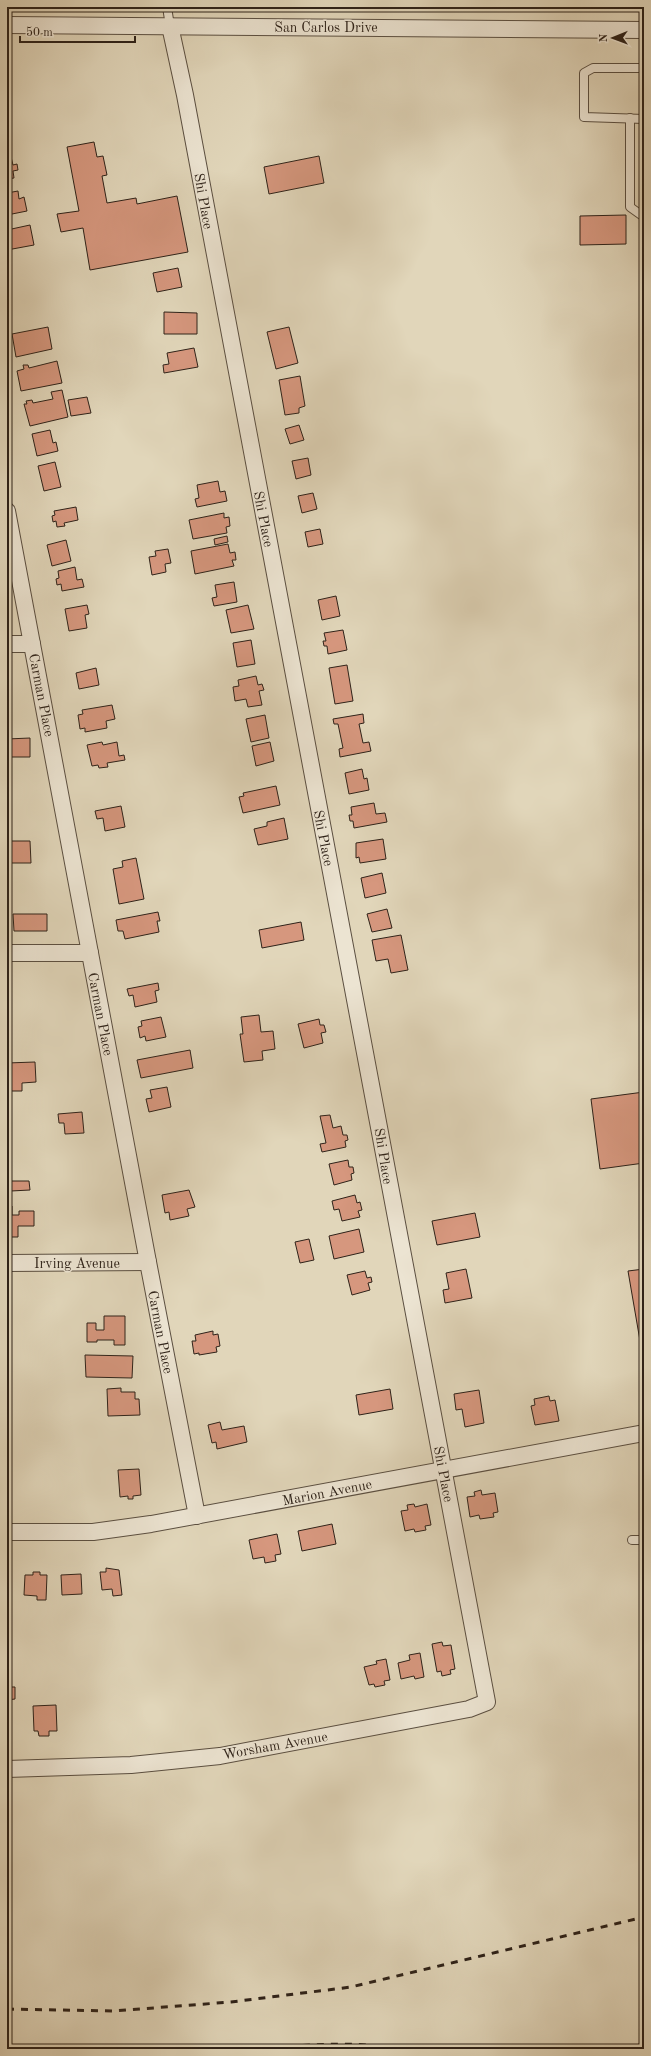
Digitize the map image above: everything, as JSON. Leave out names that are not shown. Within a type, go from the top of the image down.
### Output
[{"type":"street","name":"San Carlos Drive","points":[[7,25],[644,30]]},
{"type":"street","name":"Shi Place","points":[[170,26],[185,95],[477,1650]]},
{"type":"street","name":"Carman Place","points":[[7,511],[197,1516]]},
{"type":"street","points":[[7,644],[32,644]]},
{"type":"street","points":[[7,953],[90,953]]},
{"type":"street","name":"Irving Avenue","points":[[7,1263],[148,1262]]},
{"type":"street","name":"Marion Avenue","points":[[7,1532],[93,1532],[197,1516],[644,1433]]},
{"type":"street","name":"Worsham Avenue","points":[[7,1769],[131,1765],[220,1756],[469,1709],[486,1702],[477,1650]]},
{"type":"lane","points":[[167,7],[170,26]]},
{"type":"lane","points":[[644,68],[593,68],[584,73],[584,117],[644,119]]},
{"type":"lane","points":[[630,118],[630,207],[644,217]]},
{"type":"lane","points":[[632,1540],[644,1540]]},
{"type":"lane","points":[[641,2049],[644,2044]]},
{"type":"building","points":[[94,142],[97,157],[103,156],[107,175],[102,176],[107,203],[136,198],[137,204],[177,196],[188,252],[90,270],[83,228],[61,232],[57,214],[79,211],[67,147]]},
{"type":"building","points":[[319,156],[324,183],[269,194],[264,167]]},
{"type":"building","points":[[11,157],[13,165],[17,164],[18,170],[13,171],[14,178],[7,179],[7,158]]},
{"type":"building","points":[[18,191],[19,199],[24,197],[27,211],[7,215],[7,193]]},
{"type":"building","points":[[626,215],[626,244],[580,245],[580,216]]},
{"type":"building","points":[[30,225],[34,245],[7,250],[7,230]]},
{"type":"building","points":[[178,268],[182,287],[157,292],[153,273]]},
{"type":"building","points":[[164,312],[197,313],[197,334],[164,334]]},
{"type":"building","points":[[48,327],[52,349],[16,357],[12,334]]},
{"type":"building","points":[[289,327],[298,363],[276,369],[267,332]]},
{"type":"building","points":[[194,348],[198,367],[164,373],[163,365],[169,364],[167,353]]},
{"type":"building","points":[[57,361],[62,383],[21,391],[17,371],[24,369],[23,365],[28,365],[29,368]]},
{"type":"building","points":[[300,376],[305,406],[299,408],[299,413],[285,415],[279,380]]},
{"type":"building","points":[[62,390],[68,417],[30,426],[24,404],[27,404],[26,401],[32,400],[33,403],[53,399],[51,392]]},
{"type":"building","points":[[87,397],[91,413],[71,416],[68,400]]},
{"type":"building","points":[[299,425],[304,440],[290,444],[285,429]]},
{"type":"building","points":[[50,430],[53,443],[56,442],[58,451],[37,456],[32,434]]},
{"type":"building","points":[[308,458],[311,475],[296,479],[292,461]]},
{"type":"building","points":[[55,462],[61,487],[44,491],[38,466]]},
{"type":"building","points":[[218,481],[220,492],[225,491],[227,501],[197,507],[195,499],[199,498],[197,485]]},
{"type":"building","points":[[313,493],[317,509],[302,513],[298,496]]},
{"type":"building","points":[[76,507],[78,520],[64,523],[65,526],[57,527],[56,521],[53,522],[52,516],[55,515],[54,511]]},
{"type":"building","points":[[224,513],[224,518],[229,517],[230,526],[226,527],[227,533],[193,539],[189,520]]},
{"type":"building","points":[[320,529],[323,544],[308,547],[305,532]]},
{"type":"building","points":[[227,536],[228,542],[215,545],[214,539]]},
{"type":"building","points":[[66,540],[71,561],[52,566],[47,545]]},
{"type":"building","points":[[228,544],[230,553],[235,552],[236,560],[232,560],[234,566],[195,574],[191,551]]},
{"type":"building","points":[[168,549],[171,563],[165,564],[166,572],[152,575],[149,557],[156,556],[155,551]]},
{"type":"building","points":[[75,567],[77,580],[82,579],[84,587],[62,591],[61,584],[57,585],[56,579],[59,578],[58,571]]},
{"type":"building","points":[[234,582],[237,602],[214,606],[212,598],[217,597],[215,585]]},
{"type":"building","points":[[336,596],[340,616],[322,620],[318,600]]},
{"type":"building","points":[[87,605],[89,614],[85,615],[87,628],[69,631],[65,609]]},
{"type":"building","points":[[248,605],[254,629],[231,633],[226,610]]},
{"type":"building","points":[[343,630],[347,650],[328,654],[327,646],[324,646],[323,641],[326,641],[324,633]]},
{"type":"building","points":[[251,640],[255,664],[237,667],[233,643]]},
{"type":"building","points":[[347,665],[353,701],[335,704],[329,668]]},
{"type":"building","points":[[96,668],[99,685],[79,689],[76,673]]},
{"type":"building","points":[[256,676],[258,685],[262,684],[264,690],[259,691],[262,705],[248,707],[246,699],[235,701],[233,687],[239,686],[238,680]]},
{"type":"building","points":[[112,705],[115,719],[106,721],[107,728],[85,732],[85,728],[80,729],[78,715],[83,714],[82,710]]},
{"type":"building","points":[[363,714],[364,723],[359,724],[363,743],[369,742],[371,751],[340,757],[339,749],[343,748],[338,724],[334,724],[333,719]]},
{"type":"building","points":[[265,715],[269,738],[251,742],[246,719]]},
{"type":"building","points":[[30,738],[30,757],[7,757],[7,739]]},
{"type":"building","points":[[102,742],[103,745],[117,742],[119,756],[124,755],[125,760],[107,763],[108,767],[99,768],[98,765],[92,766],[87,745]]},
{"type":"building","points":[[270,742],[274,761],[256,766],[252,746]]},
{"type":"building","points":[[362,769],[364,779],[367,778],[369,790],[349,794],[345,773]]},
{"type":"building","points":[[276,786],[280,805],[243,813],[239,797],[244,796],[243,793]]},
{"type":"building","points":[[374,803],[376,814],[385,813],[387,822],[354,828],[353,821],[350,821],[349,815],[352,815],[351,807]]},
{"type":"building","points":[[121,806],[125,827],[105,831],[103,818],[97,819],[95,811]]},
{"type":"building","points":[[284,818],[288,839],[258,845],[254,829],[267,826],[267,822]]},
{"type":"building","points":[[383,839],[386,859],[360,863],[359,857],[356,858],[356,843]]},
{"type":"building","points":[[7,841],[30,841],[31,863],[7,863]]},
{"type":"building","points":[[136,858],[144,899],[119,904],[113,869],[123,867],[122,861]]},
{"type":"building","points":[[382,873],[386,893],[365,898],[361,878]]},
{"type":"building","points":[[387,909],[392,928],[372,932],[367,914]]},
{"type":"building","points":[[158,912],[160,921],[157,921],[159,932],[125,939],[123,931],[118,931],[116,920]]},
{"type":"building","points":[[13,914],[47,914],[47,931],[14,931]]},
{"type":"building","points":[[301,922],[304,940],[262,948],[259,930]]},
{"type":"building","points":[[401,935],[408,970],[391,973],[388,959],[376,961],[372,940]]},
{"type":"building","points":[[158,983],[159,990],[155,991],[157,1002],[135,1007],[133,995],[129,996],[127,989]]},
{"type":"building","points":[[259,1015],[261,1032],[273,1031],[275,1049],[262,1051],[263,1060],[244,1062],[240,1034],[243,1034],[241,1017]]},
{"type":"building","points":[[161,1017],[166,1037],[146,1041],[145,1036],[140,1038],[138,1027],[142,1026],[141,1021]]},
{"type":"building","points":[[319,1019],[320,1025],[324,1025],[326,1032],[321,1033],[323,1043],[304,1048],[298,1024]]},
{"type":"building","points":[[190,1050],[193,1068],[141,1078],[137,1060]]},
{"type":"building","points":[[35,1062],[36,1082],[22,1083],[22,1091],[7,1091],[7,1063]]},
{"type":"building","points":[[167,1087],[171,1107],[149,1112],[146,1099],[152,1098],[150,1090]]},
{"type":"building","points":[[644,1092],[644,1163],[600,1169],[591,1099]]},
{"type":"building","points":[[82,1112],[84,1133],[65,1134],[64,1123],[59,1123],[58,1114]]},
{"type":"building","points":[[330,1115],[333,1128],[341,1126],[343,1135],[347,1135],[348,1140],[345,1141],[346,1147],[322,1152],[320,1144],[326,1143],[320,1116]]},
{"type":"building","points":[[348,1160],[349,1167],[353,1167],[354,1173],[351,1174],[352,1180],[334,1185],[329,1164]]},
{"type":"building","points":[[10,1181],[29,1181],[30,1190],[11,1191]]},
{"type":"building","points":[[189,1190],[195,1207],[187,1209],[189,1216],[170,1220],[169,1212],[165,1213],[162,1195]]},
{"type":"building","points":[[355,1195],[357,1203],[360,1202],[362,1210],[358,1211],[360,1217],[342,1221],[339,1209],[334,1210],[332,1201]]},
{"type":"building","points":[[7,1206],[12,1206],[12,1215],[19,1215],[19,1211],[34,1211],[34,1226],[18,1226],[18,1237],[7,1237]]},
{"type":"building","points":[[475,1213],[480,1237],[437,1245],[432,1221]]},
{"type":"building","points":[[359,1229],[364,1252],[334,1259],[329,1236]]},
{"type":"building","points":[[309,1239],[314,1260],[300,1263],[295,1242]]},
{"type":"building","points":[[466,1269],[472,1298],[445,1303],[443,1290],[449,1289],[446,1273]]},
{"type":"building","points":[[644,1269],[644,1364],[628,1271]]},
{"type":"building","points":[[365,1271],[367,1278],[371,1277],[372,1282],[368,1283],[370,1290],[352,1295],[347,1275]]},
{"type":"building","points":[[104,1316],[125,1316],[125,1345],[114,1345],[114,1340],[97,1340],[97,1342],[87,1342],[87,1323],[96,1323],[96,1330],[104,1330]]},
{"type":"building","points":[[213,1331],[213,1335],[218,1334],[220,1346],[216,1347],[217,1352],[199,1355],[199,1353],[194,1354],[192,1341],[196,1341],[195,1335]]},
{"type":"building","points":[[85,1355],[133,1356],[132,1378],[86,1377]]},
{"type":"building","points":[[121,1388],[121,1392],[135,1392],[135,1399],[139,1399],[140,1415],[108,1416],[107,1389]]},
{"type":"building","points":[[390,1389],[393,1409],[359,1415],[356,1395]]},
{"type":"building","points":[[479,1390],[484,1423],[465,1427],[462,1409],[456,1410],[454,1394]]},
{"type":"building","points":[[549,1396],[550,1401],[555,1400],[559,1421],[535,1425],[531,1406],[535,1405],[534,1399]]},
{"type":"building","points":[[220,1422],[222,1430],[244,1426],[247,1442],[217,1449],[216,1442],[212,1443],[208,1425]]},
{"type":"building","points":[[139,1469],[141,1495],[133,1496],[133,1499],[128,1499],[128,1496],[120,1497],[118,1470]]},
{"type":"building","points":[[481,1490],[482,1495],[495,1493],[498,1512],[493,1513],[494,1517],[480,1519],[479,1515],[470,1517],[467,1497],[475,1496],[474,1492]]},
{"type":"building","points":[[414,1504],[415,1507],[427,1504],[431,1525],[425,1526],[426,1530],[415,1532],[414,1529],[405,1531],[401,1511],[408,1510],[407,1505]]},
{"type":"building","points":[[332,1524],[336,1544],[302,1551],[298,1531]]},
{"type":"building","points":[[277,1534],[281,1554],[275,1555],[276,1561],[265,1563],[264,1557],[253,1559],[249,1540]]},
{"type":"building","points":[[106,1568],[119,1570],[122,1595],[113,1596],[112,1589],[102,1590],[100,1572],[106,1572]]},
{"type":"building","points":[[33,1572],[40,1572],[40,1575],[47,1575],[46,1600],[37,1600],[37,1596],[24,1595],[25,1575],[33,1575]]},
{"type":"building","points":[[7,1573],[11,1573],[11,1599],[7,1599]]},
{"type":"building","points":[[81,1574],[82,1594],[62,1595],[61,1575]]},
{"type":"building","points":[[442,1642],[443,1646],[451,1645],[455,1669],[450,1670],[451,1674],[442,1676],[441,1671],[437,1672],[432,1644]]},
{"type":"building","points":[[420,1653],[424,1677],[415,1679],[414,1676],[401,1679],[398,1663],[410,1660],[409,1655]]},
{"type":"building","points":[[386,1659],[390,1680],[384,1681],[385,1685],[375,1687],[374,1684],[369,1685],[364,1667],[377,1664],[376,1661]]},
{"type":"building","points":[[7,1687],[15,1687],[15,1699],[7,1700]]},
{"type":"building","points":[[56,1705],[57,1731],[49,1731],[49,1736],[39,1736],[38,1731],[34,1731],[33,1706]]},
{"type":"railway","points":[[7,2009],[113,2011],[231,2002],[351,1987],[644,1917]]},
{"type":"railway","points":[[247,2049],[344,2044],[383,2046],[402,2049]]}]
